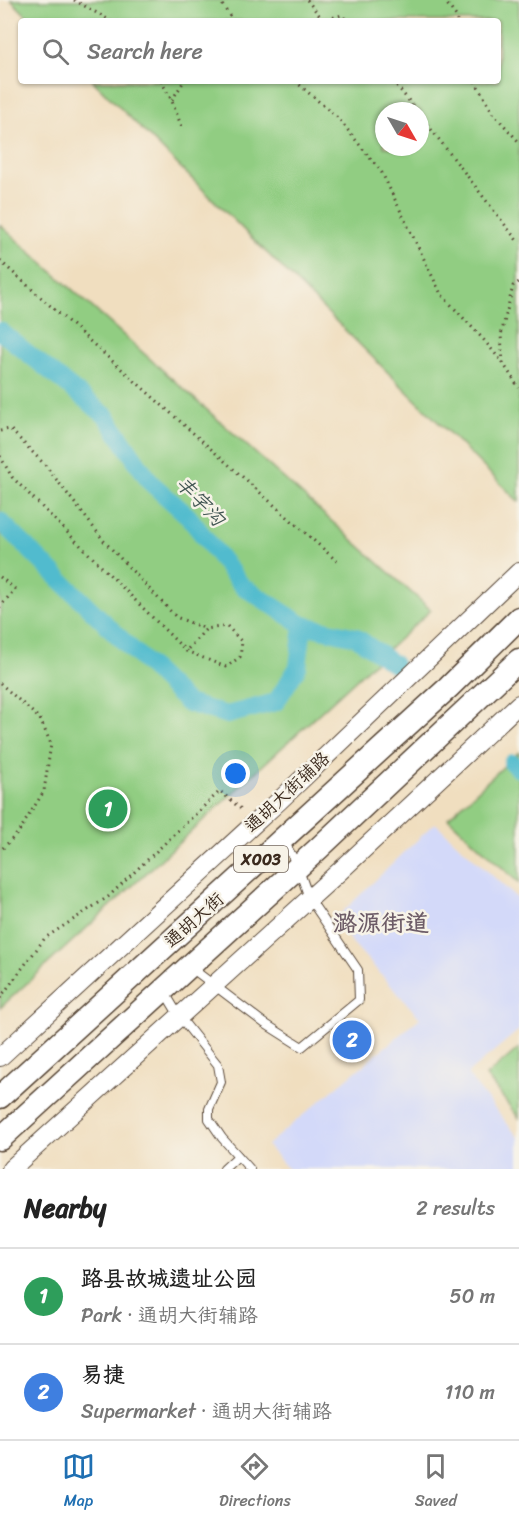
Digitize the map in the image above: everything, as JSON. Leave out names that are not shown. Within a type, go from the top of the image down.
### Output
[{"type":"main road","name":"通胡大街","points":[[0,1097],[449,687],[519,618]]},
{"type":"main road","name":"通胡大街","points":[[0,1139],[298,867],[519,660]]},
{"type":"street","name":"通胡大街辅路","points":[[0,1057],[434,654],[519,572]]},
{"type":"street","points":[[11,1169],[519,704]]},
{"type":"lane","points":[[189,966],[213,986],[302,1047],[359,1000],[358,970],[309,898],[298,867],[283,839]]},
{"type":"lane","points":[[163,990],[179,1016],[218,1065],[221,1082],[208,1109],[209,1119],[250,1169]]},
{"type":"lane","points":[[224,1169],[238,1156]]},
{"type":"path","points":[[74,0],[106,18]]},
{"type":"path","points":[[219,0],[231,18]]},
{"type":"path","points":[[307,0],[321,18]]},
{"type":"path","points":[[444,0],[457,18]]},
{"type":"path","points":[[331,18],[342,15],[344,18]]},
{"type":"path","points":[[163,84],[172,100],[182,128]]},
{"type":"path","points":[[172,100],[182,84]]},
{"type":"path","points":[[298,84],[339,119],[382,173],[441,294],[503,363],[519,388]]},
{"type":"path","points":[[395,84],[410,102]]},
{"type":"path","points":[[478,84],[493,113],[519,142]]},
{"type":"path","points":[[429,127],[519,243]]},
{"type":"path","points":[[514,236],[519,230]]},
{"type":"path","points":[[0,261],[338,562]]},
{"type":"path","points":[[503,363],[501,335],[513,286],[519,282]]},
{"type":"path","points":[[0,431],[10,429],[46,466],[104,541],[176,617],[206,629],[227,627],[242,642],[240,657],[226,667],[186,651],[12,477],[0,456]]},
{"type":"path","points":[[0,576],[15,589],[0,607]]},
{"type":"path","points":[[186,651],[206,629]]},
{"type":"path","points":[[0,683],[40,719],[51,744],[44,791],[18,833],[0,851]]},
{"type":"path","points":[[0,998],[45,938],[108,897],[220,791],[255,821]]},
{"type":"shaded area","points":[[435,823],[519,900],[519,1030],[467,1074],[519,1138],[519,1169],[288,1169],[267,1145],[420,1018],[333,921]]},
{"type":"green space","points":[[11,0],[519,0],[519,502],[96,84],[501,84],[501,18],[29,18]]},
{"type":"green space","points":[[0,225],[431,610],[0,1008]]},
{"type":"green space","points":[[519,752],[519,883],[448,818]]},
{"type":"green space","points":[[519,1048],[519,1118],[486,1076]]},
{"type":"waterway","name":"丰字沟","points":[[0,331],[106,416],[151,483],[188,516],[242,586],[303,625],[356,637],[394,664]]},
{"type":"waterway","points":[[0,521],[187,703],[227,715],[276,702],[298,667],[303,625]]},
{"type":"waterway","name":"丰字沟","points":[[512,763],[519,769]]},
{"type":"place","name":"路县故城遗址公园","points":[[108,809]]},
{"type":"place","name":"易捷","points":[[352,1040]]},
{"type":"district","name":"潞源街道","points":[[381,923]]}]
